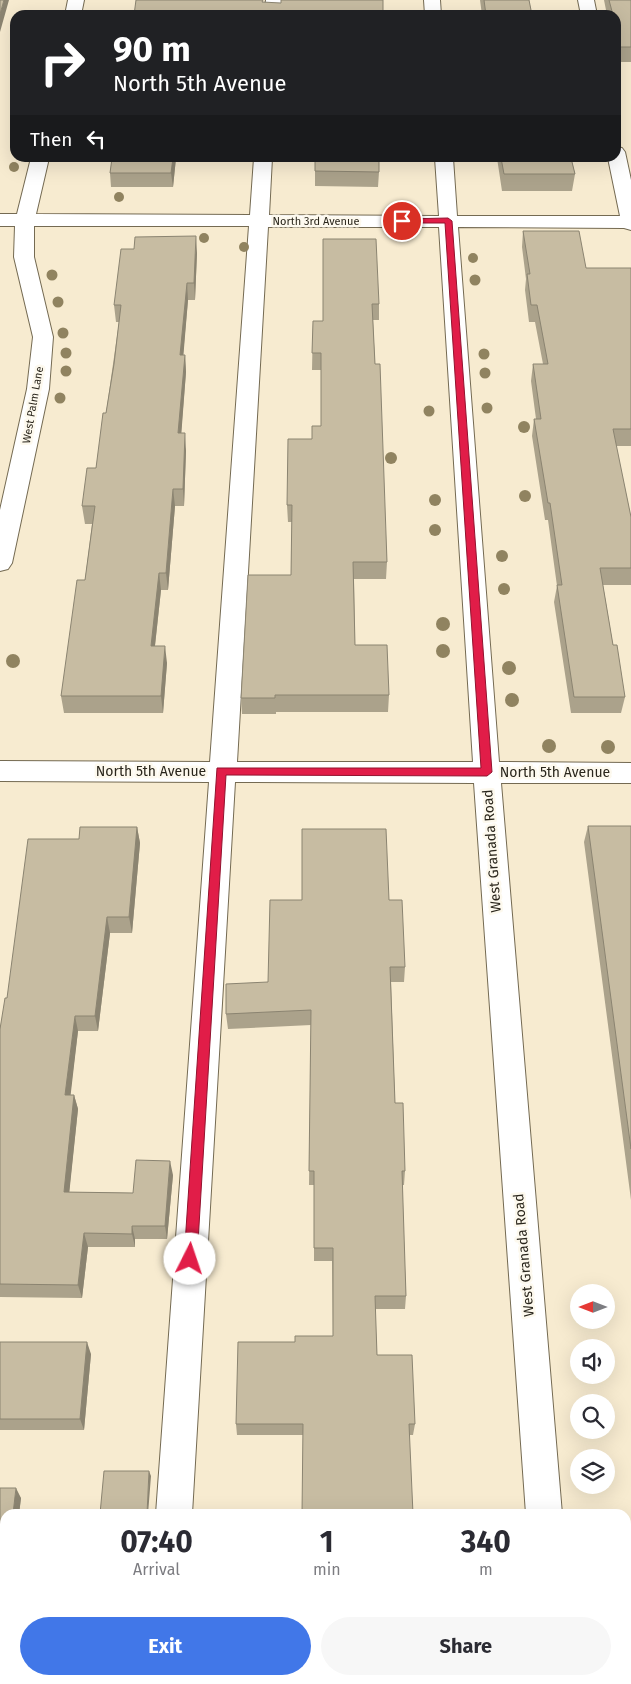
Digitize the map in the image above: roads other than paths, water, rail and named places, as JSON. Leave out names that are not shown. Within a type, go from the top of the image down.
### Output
[{"type":"street","name":"West Palm Lane","points":[[0,564],[38,389],[43,337],[24,257],[26,220],[39,162]]},
{"type":"street","points":[[174,1509],[221,771],[263,162]]},
{"type":"street","name":"West Granada Road","points":[[444,162],[487,772],[544,1509]]},
{"type":"street","points":[[618,162],[631,223]]},
{"type":"street","name":"North 3rd Avenue","points":[[0,220],[631,223]]},
{"type":"street","name":"North 5th Avenue","points":[[0,771],[631,773]]}]
